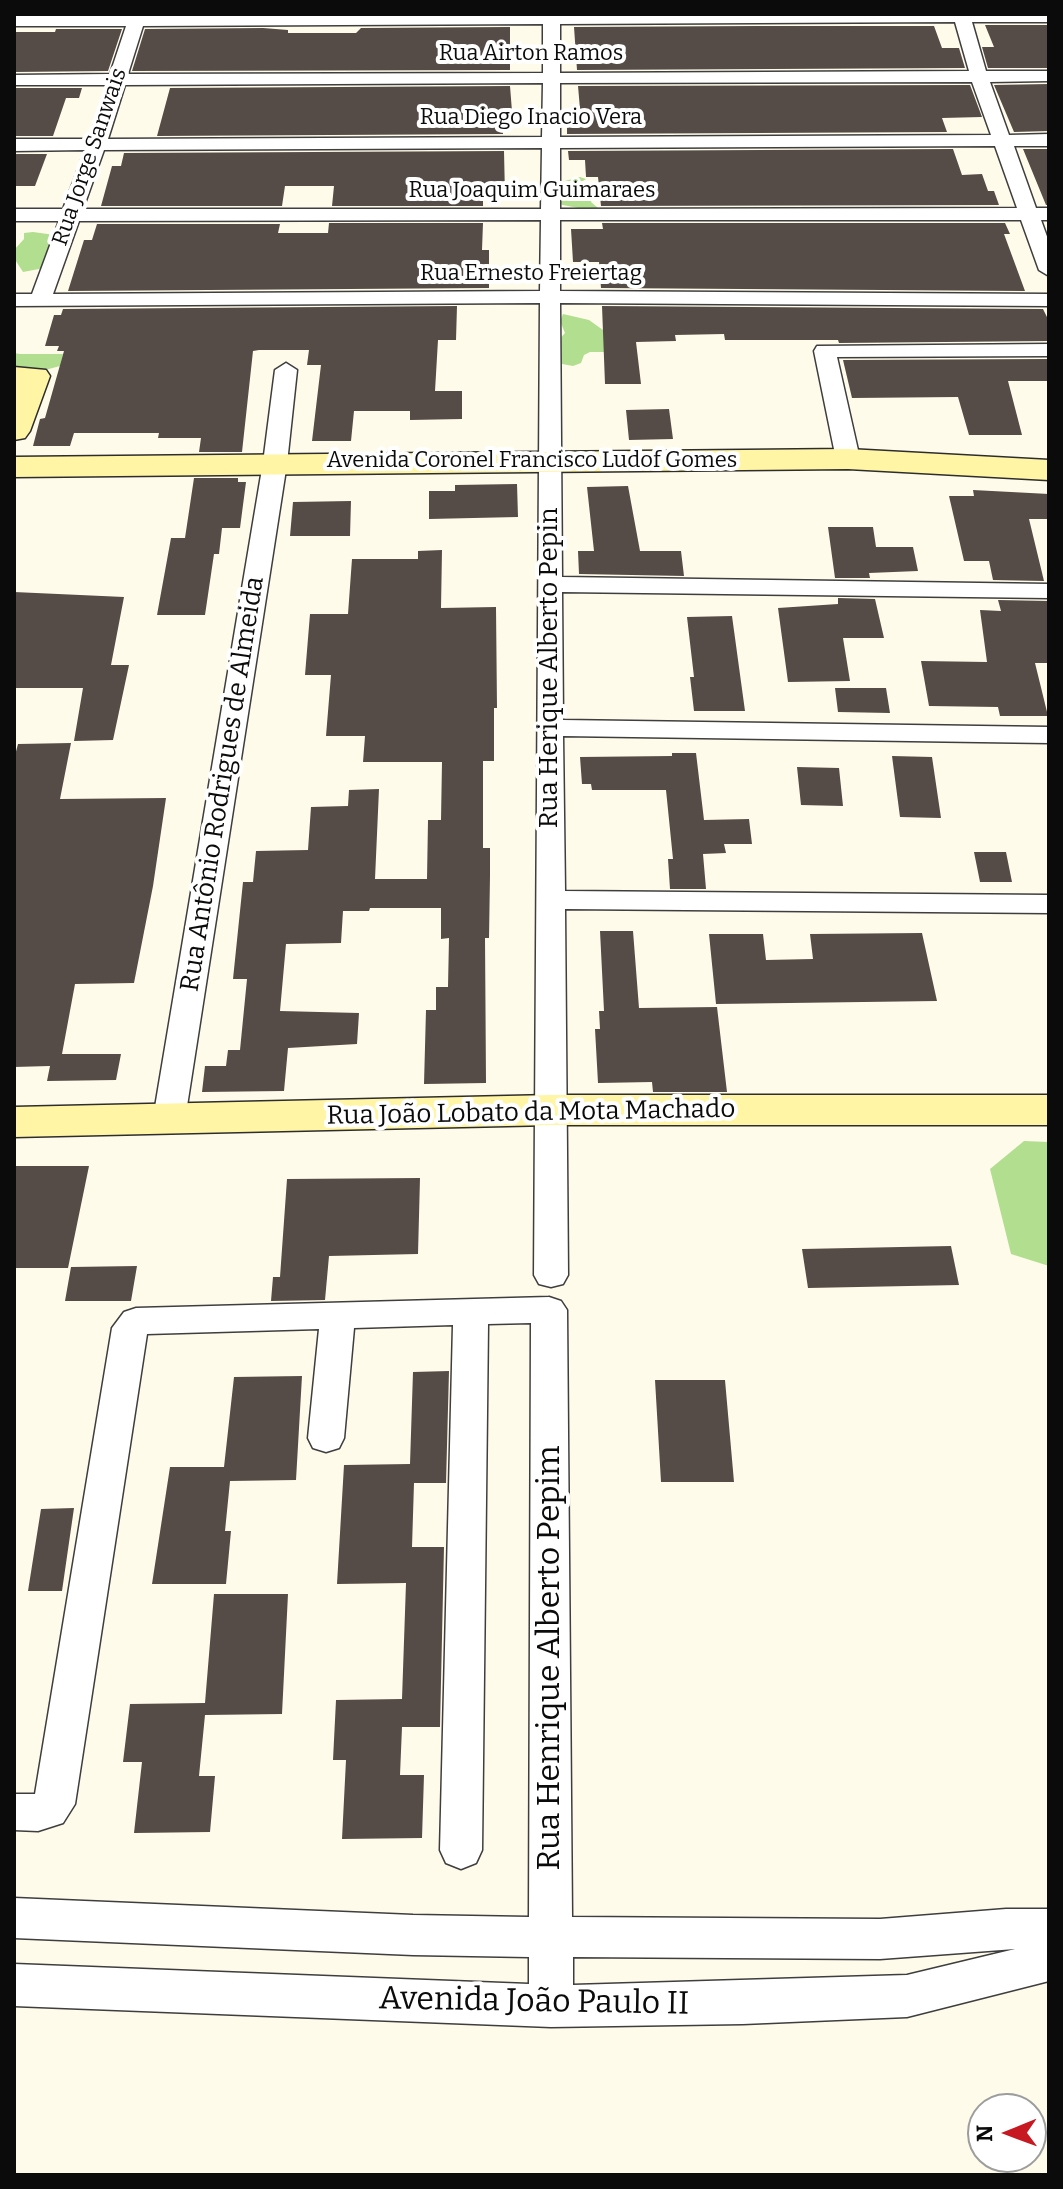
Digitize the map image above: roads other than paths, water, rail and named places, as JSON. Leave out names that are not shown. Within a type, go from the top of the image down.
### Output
[{"type":"street","name":"Rua Herique Alberto Pepin","points":[[550,1292],[552,16]]},
{"type":"street","points":[[961,16],[1003,140],[1039,214],[1049,270]]},
{"type":"street","points":[[14,21],[137,17],[1049,17]]},
{"type":"street","name":"Rua Jorge Sanwais","points":[[40,300],[97,144],[137,17]]},
{"type":"street","name":"Rua Airton Ramos","points":[[14,80],[1049,76]]},
{"type":"street","name":"Rua Diego Inacio Vera","points":[[14,145],[1049,140]]},
{"type":"street","name":"Rua Joaquim Guimaraes","points":[[14,215],[1039,214]]},
{"type":"street","name":"Rua Ernesto Freiertag","points":[[14,300],[551,297],[1049,300]]},
{"type":"street","points":[[847,452],[825,351],[1049,350]]},
{"type":"street","name":"Rua Antônio Rodrigues de Almeida","points":[[169,1119],[276,456],[286,370]]},
{"type":"street","points":[[14,376],[35,376],[14,431]]},
{"type":"street","name":"Avenida Coronel Francisco Ludof Gomes","points":[[847,452],[1049,470]]},
{"type":"street","name":"Avenida Coronel Francisco Ludof Gomes","points":[[14,453],[276,456],[847,452],[1049,457]]},
{"type":"street","name":"Avenida Coronel Francisco Ludof Gomes","points":[[14,467],[276,456]]},
{"type":"street","points":[[551,584],[1049,591]]},
{"type":"street","points":[[551,728],[1049,735]]},
{"type":"street","points":[[551,900],[1049,904]]},
{"type":"street","name":"Rua João Lobato da Mota Machado","points":[[14,1122],[552,1110],[1049,1110]]},
{"type":"street","points":[[14,1812],[38,1813],[54,1804],[130,1328],[136,1321],[471,1312],[550,1292]]},
{"type":"street","name":"Rua Henrique Alberto Pepim","points":[[550,1292],[551,2006]]},
{"type":"street","points":[[461,1850],[471,1312]]},
{"type":"street","points":[[326,1438],[338,1315]]},
{"type":"street","points":[[14,1918],[550,1938],[880,1939],[1006,1929],[1049,1929]]},
{"type":"street","name":"Avenida João Paulo II","points":[[14,1985],[551,2006],[743,2003],[907,1996],[1049,1961]]}]
